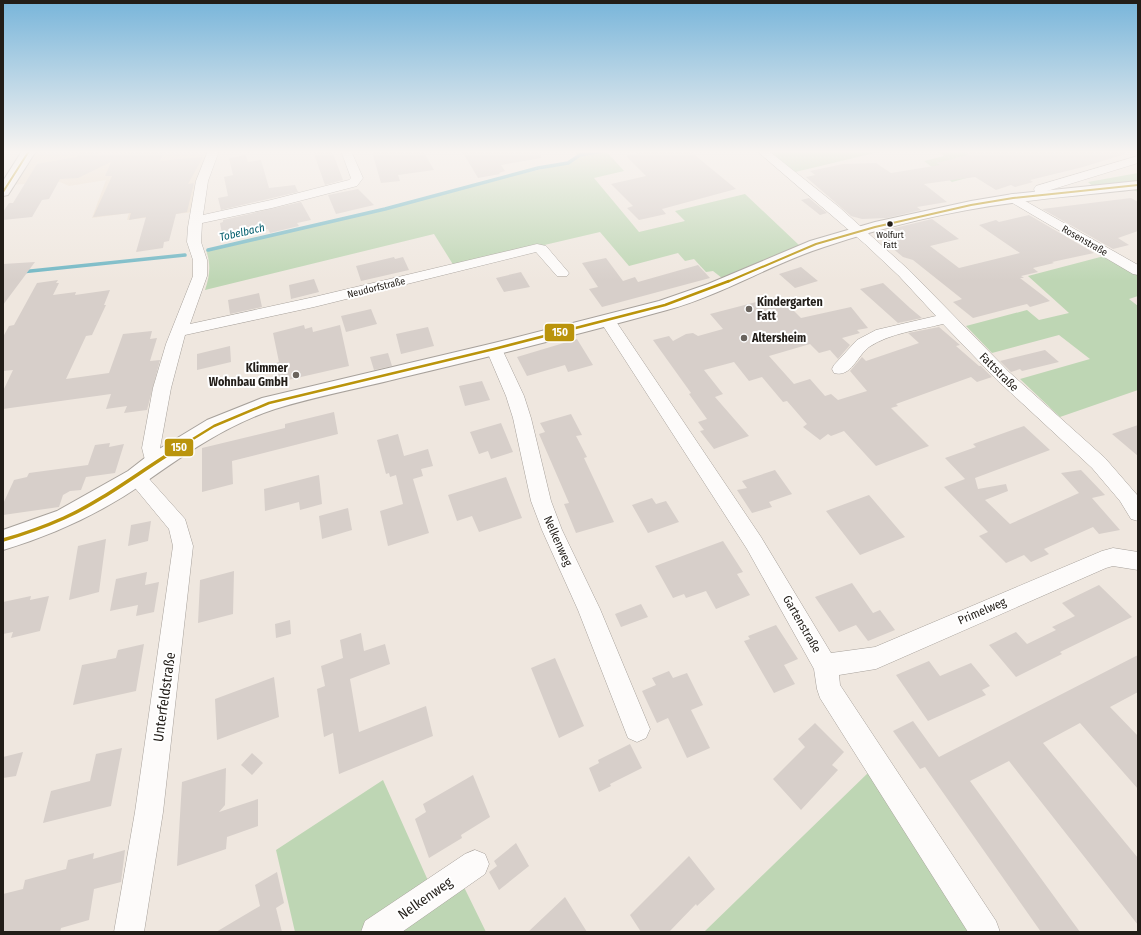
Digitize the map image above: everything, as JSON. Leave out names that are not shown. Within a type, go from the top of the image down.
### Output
[{"type":"street","points":[[145,470],[151,448],[162,388],[179,331],[200,276],[200,260],[194,242],[194,227],[197,220],[200,195]]},
{"type":"street","points":[[197,220],[308,195]]},
{"type":"street","name":"Fattstraße","points":[[815,195],[858,231],[903,273],[1018,390],[1105,470],[1126,495],[1138,513]]},
{"type":"street","points":[[3,540],[33,531],[65,518],[214,426],[269,402],[494,349],[665,304],[714,288],[816,244],[858,231],[964,207],[1012,198],[1045,195]]},
{"type":"street","name":"Rosenstraße","points":[[1012,198],[1137,270]]},
{"type":"street","name":"Neudorfstraße","points":[[179,331],[314,302],[537,248],[541,249],[562,273]]},
{"type":"street","points":[[840,369],[863,344],[882,334],[947,318]]},
{"type":"street","name":"Gartenstraße","points":[[608,320],[754,543],[826,666],[829,689],[985,932]]},
{"type":"street","name":"Nelkenweg","points":[[494,349],[515,396],[522,418],[541,501],[552,530],[589,609],[637,729]]},
{"type":"street","name":"Unterfeldstraße","points":[[129,932],[149,812],[183,546],[178,525],[145,470]]},
{"type":"street","name":"Primelweg","points":[[826,666],[876,658],[1102,560],[1113,557],[1138,562]]},
{"type":"street","name":"Nelkenweg","points":[[376,932],[475,864]]},
{"type":"shaded area","points":[[101,195],[198,195],[193,212],[127,220],[129,213],[92,218]]},
{"type":"green space","points":[[437,195],[608,195],[639,232],[685,221],[675,211],[746,195],[800,246],[722,278],[713,271],[706,272],[694,259],[685,261],[678,253],[629,266],[600,232],[454,266],[434,234],[205,290],[209,270],[209,260],[206,250],[385,209]]},
{"type":"green space","points":[[1108,255],[1138,272],[1138,296],[1129,299],[1138,306],[1138,390],[1060,417],[1020,379],[1090,359],[1059,335],[992,353],[966,326],[1027,310],[1039,320],[1069,313],[1028,276]]},
{"type":"green space","points":[[870,771],[972,932],[704,932]]},
{"type":"green space","points":[[383,780],[430,885],[462,883],[486,932],[295,932],[276,850]]},
{"type":"building","points":[[18,195],[51,195],[49,199],[42,200],[32,217],[3,220],[3,212],[9,203],[13,203]]},
{"type":"building","points":[[103,195],[191,195],[187,212],[176,214],[169,241],[164,242],[163,248],[136,252],[146,217],[129,220],[131,213],[93,217]]},
{"type":"building","points":[[228,195],[287,195],[221,210],[218,198],[228,196]]},
{"type":"building","points":[[328,195],[364,195],[374,205],[336,214]]},
{"type":"building","points":[[622,195],[715,195],[662,209],[666,214],[639,220],[627,208],[633,206]]},
{"type":"building","points":[[826,195],[938,195],[947,202],[917,207],[921,210],[887,218],[862,219],[851,216]]},
{"type":"building","points":[[809,198],[827,213],[820,215],[801,200]]},
{"type":"building","points":[[1131,198],[1138,202],[1138,231],[1118,238],[1129,245],[1113,249],[1042,209]]},
{"type":"building","points":[[301,202],[311,220],[297,223],[299,226],[270,233],[268,229],[223,239],[220,223],[223,222],[223,220]]},
{"type":"building","points":[[1029,215],[1094,253],[1052,262],[1054,263],[1033,268],[1038,272],[1021,276],[1024,278],[1020,278],[1050,301],[1030,307],[1027,304],[973,318],[953,302],[962,299],[913,260],[903,257],[879,237],[882,231],[932,219],[959,239],[930,246],[959,268],[1020,253],[979,225],[996,220],[999,222]]},
{"type":"building","points":[[394,257],[395,259],[403,257],[409,270],[361,281],[356,266]]},
{"type":"building","points":[[606,258],[623,281],[635,277],[638,282],[698,265],[710,278],[602,307],[589,289],[598,287],[582,263]]},
{"type":"building","points":[[35,262],[3,305],[3,264]]},
{"type":"building","points":[[801,267],[818,281],[795,288],[779,274]]},
{"type":"building","points":[[521,272],[530,287],[504,292],[496,278]]},
{"type":"building","points":[[314,279],[319,292],[291,299],[289,285]]},
{"type":"building","points":[[58,280],[56,283],[59,283],[53,295],[76,292],[75,295],[110,290],[104,305],[106,305],[92,335],[86,336],[66,379],[109,373],[123,334],[152,331],[150,339],[157,338],[150,361],[160,360],[147,410],[124,413],[127,406],[106,409],[111,394],[3,409],[3,391],[13,370],[3,371],[3,337],[9,326],[14,325],[37,283]]},
{"type":"building","points":[[883,283],[922,318],[898,323],[860,289]]},
{"type":"building","points":[[259,293],[262,307],[230,314],[228,300]]},
{"type":"building","points":[[779,296],[801,318],[851,307],[868,328],[857,330],[860,333],[842,338],[850,345],[838,359],[830,350],[819,353],[810,344],[769,356],[794,384],[810,379],[825,396],[831,394],[838,400],[867,391],[850,371],[862,357],[866,361],[919,343],[908,333],[939,327],[960,345],[956,346],[992,377],[977,382],[971,377],[896,404],[898,406],[891,408],[929,446],[876,466],[844,431],[831,436],[828,434],[820,440],[803,427],[807,424],[787,401],[783,402],[762,377],[749,381],[734,362],[704,370],[723,394],[715,397],[749,436],[714,449],[700,431],[704,430],[698,422],[707,419],[689,394],[691,393],[653,340],[669,336],[673,341],[686,334],[693,333],[698,336],[723,329],[710,314]]},
{"type":"building","points":[[371,309],[377,324],[346,332],[341,316]]},
{"type":"building","points":[[304,325],[305,329],[312,327],[313,332],[340,325],[349,366],[279,382],[276,363],[279,362],[273,333]]},
{"type":"building","points":[[428,327],[434,346],[401,354],[396,334]]},
{"type":"building","points":[[577,339],[593,365],[568,372],[565,365],[527,376],[517,357]]},
{"type":"building","points":[[230,346],[231,362],[197,370],[197,354]]},
{"type":"building","points":[[1045,350],[1059,362],[1022,371],[1020,369],[1011,372],[1000,361]]},
{"type":"building","points":[[388,353],[392,366],[374,370],[370,357]]},
{"type":"building","points":[[482,381],[490,400],[465,406],[459,386]]},
{"type":"building","points":[[334,412],[338,434],[232,461],[233,484],[202,492],[202,448],[285,428],[285,424]]},
{"type":"building","points":[[571,414],[582,435],[576,436],[587,457],[584,458],[614,522],[576,533],[564,504],[569,503],[539,434],[545,432],[540,423]]},
{"type":"building","points":[[501,423],[513,452],[491,459],[488,451],[479,454],[470,432]]},
{"type":"building","points":[[1138,425],[1138,456],[1112,434]]},
{"type":"building","points":[[1024,426],[1050,450],[975,478],[978,489],[1006,484],[1008,491],[985,500],[1010,524],[1079,493],[1061,473],[1081,470],[1105,495],[1092,498],[1120,530],[1099,534],[1093,527],[1044,549],[1049,554],[1031,562],[1024,555],[1006,563],[979,536],[988,532],[944,487],[965,479],[945,458],[976,447],[973,444]]},
{"type":"building","points":[[398,434],[404,456],[428,449],[433,466],[421,469],[423,476],[413,479],[429,533],[388,546],[380,511],[403,504],[396,475],[390,477],[389,473],[386,474],[377,440]]},
{"type":"building","points":[[110,443],[109,447],[124,444],[115,473],[86,477],[81,490],[70,491],[63,495],[59,507],[3,515],[3,504],[14,480],[27,477],[29,473],[88,465],[95,445]]},
{"type":"building","points":[[775,470],[792,494],[769,502],[772,507],[752,513],[737,490],[747,488],[742,481]]},
{"type":"building","points":[[319,475],[322,504],[300,510],[299,502],[265,511],[264,489]]},
{"type":"building","points":[[506,477],[522,518],[479,532],[472,516],[457,521],[448,495]]},
{"type":"building","points":[[869,495],[905,537],[860,555],[826,511]]},
{"type":"building","points":[[652,498],[656,504],[666,501],[679,522],[648,533],[632,505]]},
{"type":"building","points":[[348,508],[352,530],[322,539],[319,516]]},
{"type":"building","points":[[151,521],[148,541],[128,546],[131,525]]},
{"type":"building","points":[[106,539],[99,592],[69,600],[78,546]]},
{"type":"building","points":[[723,541],[743,572],[737,574],[750,595],[716,609],[706,591],[686,598],[684,594],[673,598],[655,566]]},
{"type":"building","points":[[234,571],[233,614],[198,623],[200,580]]},
{"type":"building","points":[[147,572],[145,585],[159,582],[154,612],[136,616],[138,605],[110,611],[116,579]]},
{"type":"building","points":[[852,583],[873,613],[880,610],[895,630],[868,641],[856,625],[839,632],[815,597]]},
{"type":"building","points":[[1099,585],[1132,617],[1060,652],[1062,654],[1016,677],[989,645],[1016,632],[1027,644],[1056,630],[1052,627],[1075,616],[1062,603]]},
{"type":"building","points":[[31,596],[30,600],[49,596],[40,631],[11,638],[13,632],[3,634],[3,602]]},
{"type":"building","points":[[641,604],[648,617],[621,627],[615,614]]},
{"type":"building","points":[[290,620],[291,634],[276,638],[275,624]]},
{"type":"building","points":[[776,625],[798,659],[784,665],[795,684],[774,693],[744,641],[750,639],[748,636]]},
{"type":"building","points":[[361,633],[364,651],[385,644],[390,664],[350,679],[359,732],[426,706],[433,736],[339,774],[333,733],[324,737],[317,689],[325,686],[321,666],[343,658],[340,640]]},
{"type":"building","points":[[144,644],[136,691],[73,705],[82,665],[116,658],[118,650]]},
{"type":"building","points":[[1138,655],[1138,692],[1110,707],[1138,736],[1138,789],[1080,723],[1043,743],[1138,858],[1138,925],[1009,761],[970,781],[1080,932],[1041,932],[925,767],[920,769],[893,731],[913,721],[939,757]]},
{"type":"building","points":[[555,658],[584,726],[559,738],[531,668]]},
{"type":"building","points":[[929,661],[940,676],[971,663],[990,686],[982,690],[986,695],[928,721],[896,675]]},
{"type":"building","points":[[669,671],[673,678],[687,673],[703,705],[691,710],[710,748],[687,758],[668,718],[657,723],[642,691],[656,685],[652,678]]},
{"type":"building","points":[[274,677],[279,717],[217,740],[215,699]]},
{"type":"building","points":[[815,723],[844,752],[832,765],[838,770],[801,810],[773,779],[805,747],[798,739]]},
{"type":"building","points":[[630,744],[642,768],[610,784],[611,786],[599,792],[589,768],[599,763],[598,760]]},
{"type":"building","points":[[122,748],[111,806],[43,823],[51,791],[90,781],[96,754]]},
{"type":"building","points":[[23,752],[16,776],[3,778],[3,757]]},
{"type":"building","points":[[252,753],[263,763],[252,775],[241,765]]},
{"type":"building","points":[[226,768],[225,805],[219,812],[258,799],[258,826],[227,837],[226,849],[177,866],[182,782]]},
{"type":"building","points":[[473,775],[490,817],[461,835],[462,838],[429,858],[415,819],[426,812],[423,804]]},
{"type":"building","points":[[516,843],[529,866],[499,890],[489,872],[497,866],[494,861]]},
{"type":"building","points":[[125,850],[121,882],[94,889],[89,920],[61,928],[60,932],[3,932],[3,894],[23,889],[25,880],[66,869],[68,860],[94,853],[93,859]]},
{"type":"building","points":[[689,856],[715,889],[697,906],[696,904],[669,932],[641,932],[630,915]]},
{"type":"building","points":[[277,872],[284,903],[276,908],[282,932],[216,932],[260,906],[255,885]]},
{"type":"building","points":[[565,897],[587,932],[528,932]]},
{"type":"waterway","name":"Tobelbach","points":[[208,250],[385,209],[439,195]]},
{"type":"waterway","points":[[21,272],[185,255]]},
{"type":"transit line","name":"150","points":[[3,540],[33,531],[65,518],[136,477],[154,463],[214,426],[269,403],[494,349],[665,305],[714,288],[816,244],[875,227],[971,205],[1045,195]]},
{"type":"place","name":"Wolfurt Fatt","points":[[890,224]]},
{"type":"place","name":"Kindergarten Fatt","points":[[749,309]]},
{"type":"place","name":"Altersheim","points":[[744,338]]},
{"type":"place","name":"Klimmer Wohnbau GmbH","points":[[296,375]]}]
